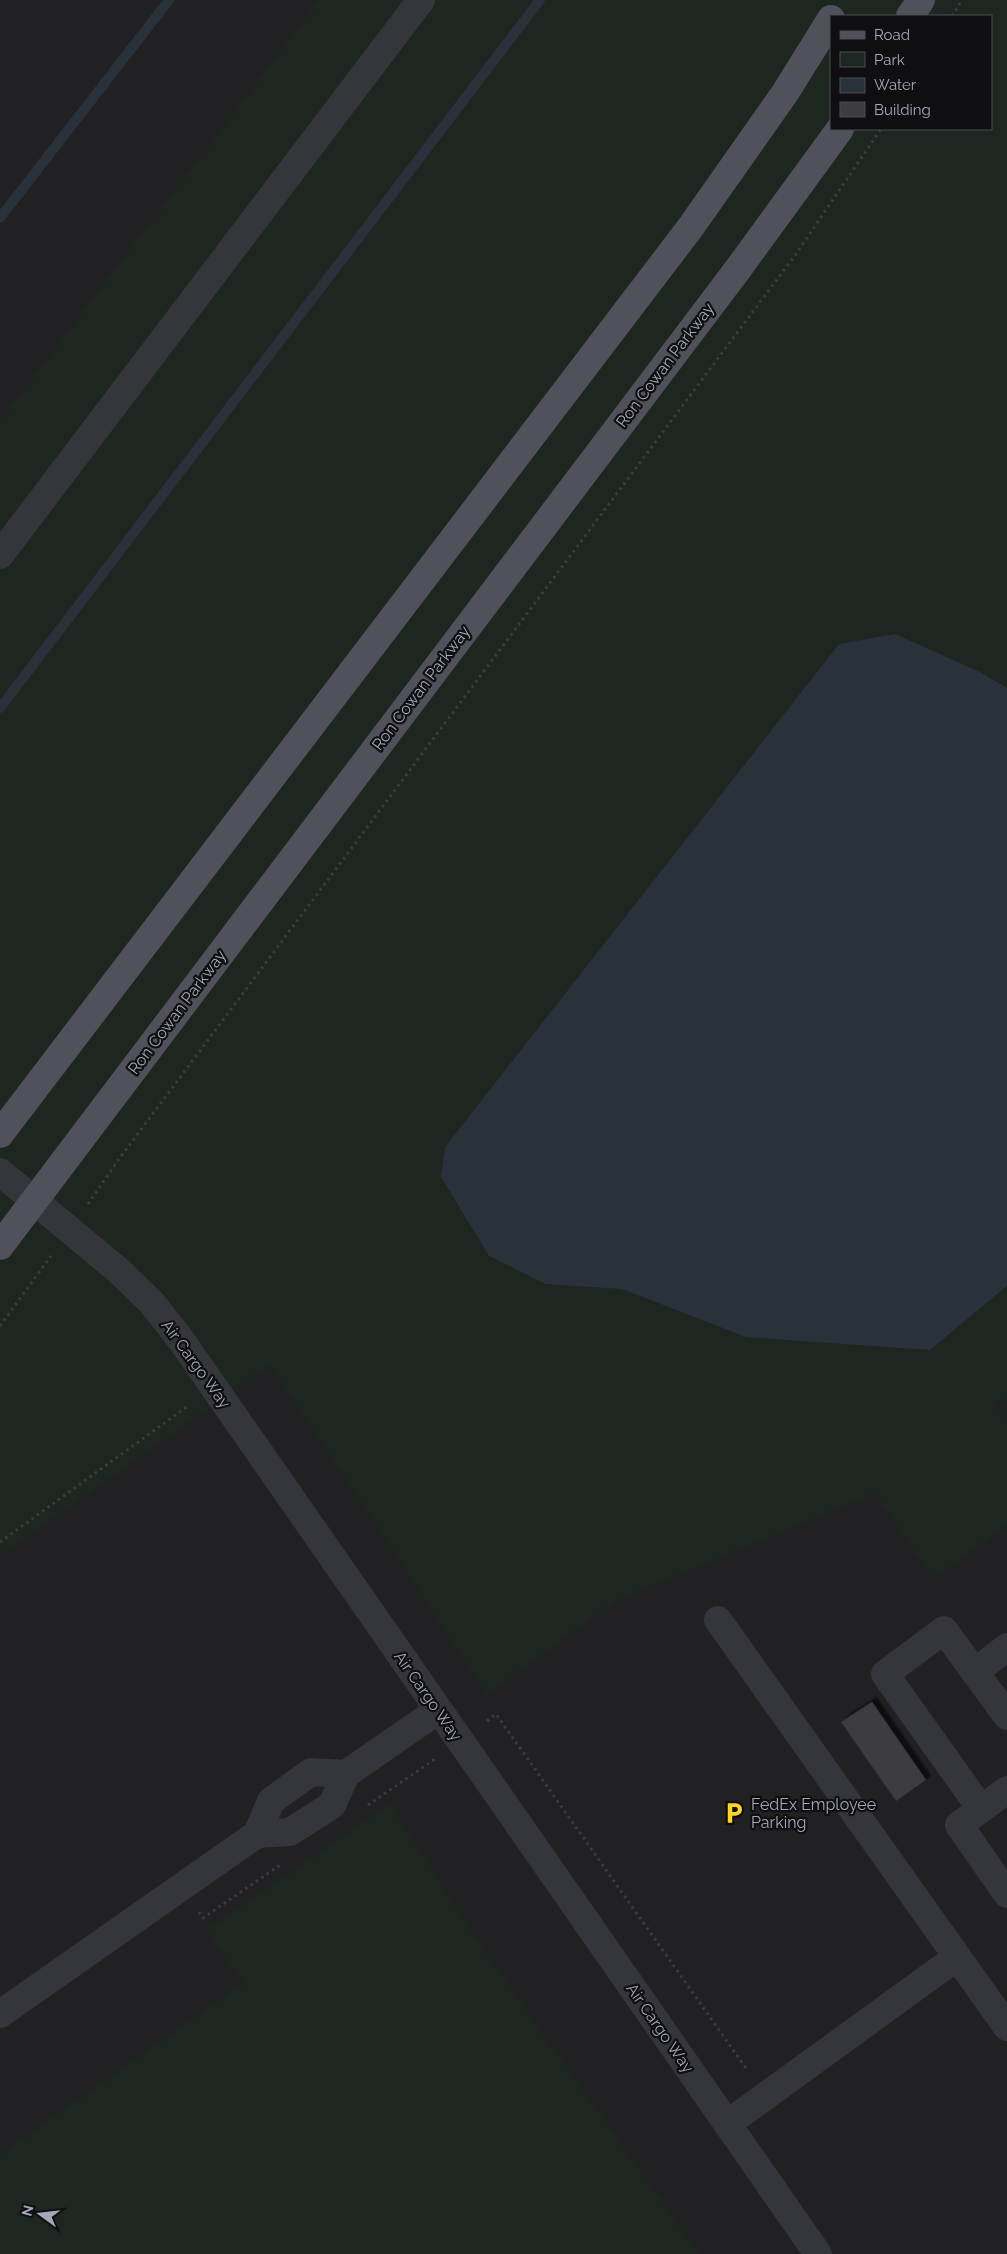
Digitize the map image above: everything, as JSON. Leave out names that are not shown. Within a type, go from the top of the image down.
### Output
[{"type":"main road","points":[[834,15],[843,0]]},
{"type":"main road","points":[[911,15],[920,0]]},
{"type":"main road","points":[[0,1134],[690,228],[785,92],[830,21]]},
{"type":"main road","name":"Ron Cowan Parkway","points":[[0,1246],[732,277],[839,130]]},
{"type":"street","points":[[0,555],[421,0]]},
{"type":"street","name":"Air Cargo Way","points":[[0,1172],[71,1229],[152,1303],[214,1387],[437,1711],[818,2254]]},
{"type":"street","points":[[718,1620],[1007,2027]]},
{"type":"street","points":[[981,1809],[885,1674],[944,1630],[1007,1716]]},
{"type":"street","points":[[975,1672],[1007,1648]]},
{"type":"street","points":[[257,1834],[290,1832],[332,1805],[346,1774],[437,1711]]},
{"type":"street","points":[[0,2014],[257,1834],[271,1802],[311,1772],[346,1774]]},
{"type":"street","points":[[1007,1790],[959,1825],[1007,1894]]},
{"type":"street","points":[[727,2124],[957,1957]]},
{"type":"path","points":[[953,15],[962,0]]},
{"type":"path","points":[[0,1326],[71,1229],[119,1159],[796,254],[880,130]]},
{"type":"path","points":[[0,1542],[214,1387]]},
{"type":"shaded area","points":[[0,0],[1007,0],[1007,2254],[0,2254]]},
{"type":"green space","points":[[319,0],[1007,0],[1007,1398],[996,1406],[1007,1419],[1007,1525],[933,1579],[874,1494],[616,1601],[487,1695],[270,1365],[0,1556],[0,420]]},
{"type":"green space","points":[[391,1803],[475,1936],[700,2254],[0,2254],[0,2154],[243,1983],[206,1930]]},
{"type":"water","points":[[895,634],[980,672],[1007,688],[1007,1286],[930,1350],[746,1337],[622,1289],[545,1284],[489,1256],[441,1177],[445,1147],[839,644]]},
{"type":"building","points":[[872,1702],[926,1780],[896,1801],[841,1722]]},
{"type":"waterway","points":[[0,218],[169,0]]},
{"type":"waterway","points":[[0,708],[540,0]]},
{"type":"place","name":"FedEx Employee Parking","points":[[734,1813]]}]
